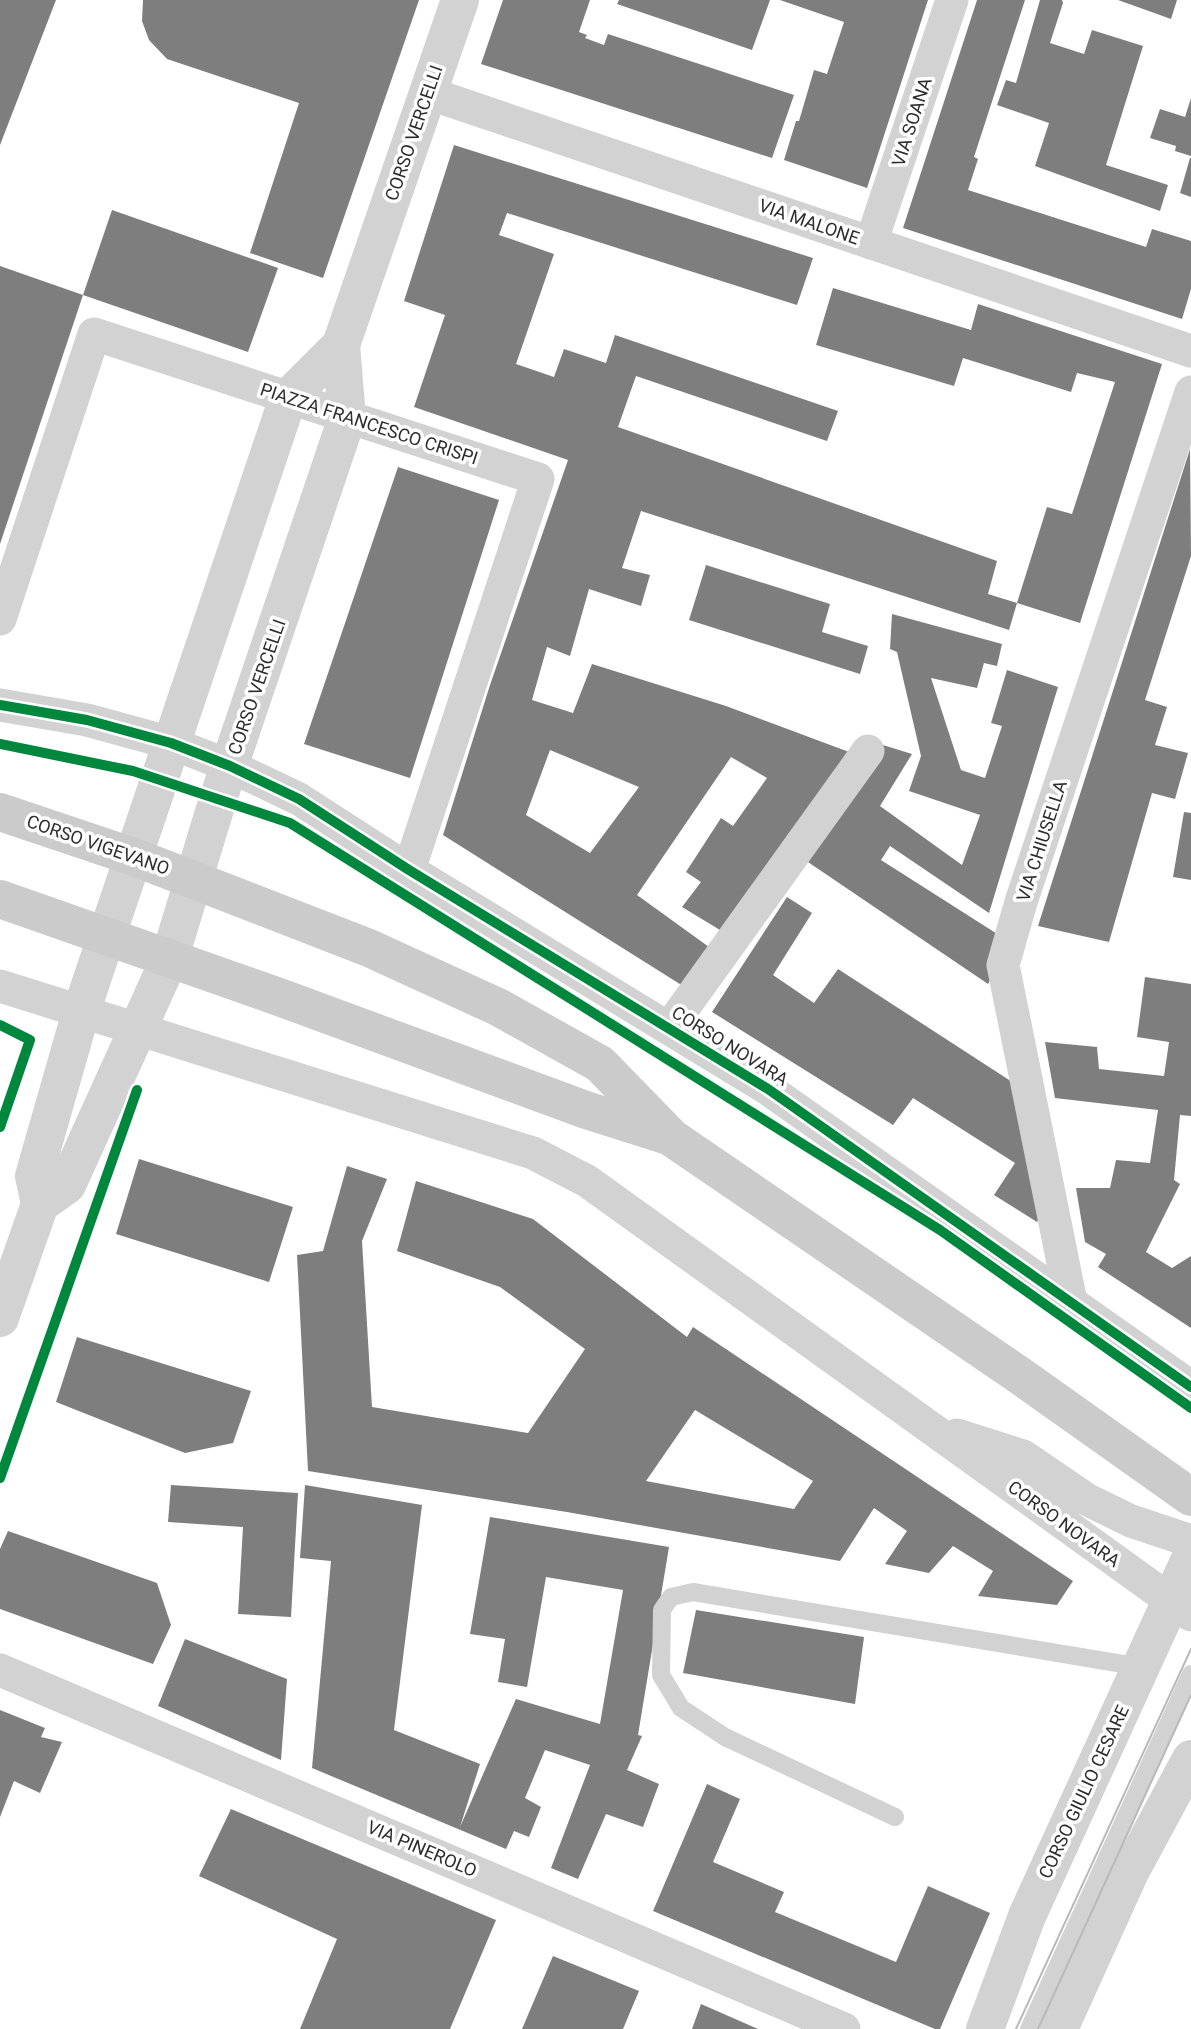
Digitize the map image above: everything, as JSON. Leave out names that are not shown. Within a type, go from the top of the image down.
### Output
[{"type":"main road","name":"CORSO VIGEVANO","points":[[0,812],[134,856],[195,880]]},
{"type":"main road","points":[[195,880],[369,948],[498,1007],[600,1064],[672,1138],[1030,1383],[1191,1497]]},
{"type":"main road","points":[[0,899],[279,997],[586,1110],[672,1138]]},
{"type":"street","name":"CORSO VERCELLI","points":[[40,1204],[67,1185],[169,960],[230,766],[347,418],[341,345],[460,0]]},
{"type":"street","name":"VIA SOANA","points":[[872,243],[953,0]]},
{"type":"street","name":"VIA MALONE","points":[[428,93],[1191,351]]},
{"type":"street","name":"PIAZZA FRANCESCO CRISPI","points":[[0,620],[94,334],[538,479],[409,870]]},
{"type":"street","name":"CORSO VERCELLI","points":[[0,1318],[40,1204],[34,1176],[81,1012],[288,398],[341,345]]},
{"type":"street","name":"VIA CHIUSELLA","points":[[1070,1302],[1003,965],[1021,902],[1191,392]]},
{"type":"street","points":[[0,705],[87,720],[172,743],[230,766]]},
{"type":"street","points":[[669,1028],[869,751]]},
{"type":"street","name":"CORSO NOVARA","points":[[230,766],[299,799],[409,870],[768,1089],[1191,1387]]},
{"type":"street","points":[[0,986],[81,1012]]},
{"type":"street","name":"CORSO NOVARA","points":[[81,1012],[533,1153],[587,1181],[1182,1609]]},
{"type":"street","points":[[928,1426],[1023,1456],[1086,1499],[1131,1521],[1191,1541]]},
{"type":"street","name":"CORSO GIULIO CESARE","points":[[985,2029],[1027,1916],[1141,1667],[1182,1609],[1191,1558]]},
{"type":"street","name":"VIA PINEROLO","points":[[0,1670],[844,2029]]},
{"type":"street","points":[[1059,2029],[1130,1872],[1191,1759]]},
{"type":"lane","points":[[895,1817],[725,1737],[681,1708],[661,1675],[662,1610],[671,1597],[693,1592],[1141,1667]]},
{"type":"lane","points":[[1029,2029],[1191,1674]]},
{"type":"building","points":[[0,0],[56,0],[0,145]]},
{"type":"building","points":[[143,0],[419,0],[323,278],[250,253],[299,103],[167,59],[149,40],[142,21]]},
{"type":"building","points":[[503,0],[590,0],[579,32],[587,35],[585,38],[604,45],[608,34],[794,95],[772,158],[481,64]]},
{"type":"building","points":[[619,0],[770,0],[752,50],[617,4]]},
{"type":"building","points":[[780,0],[928,0],[867,188],[784,160],[814,70],[827,74],[844,22]]},
{"type":"building","points":[[977,0],[1025,0],[974,157],[978,159],[968,190],[1146,247],[1152,229],[1191,241],[1191,289],[1182,319],[903,228]]},
{"type":"building","points":[[1040,0],[1062,0],[1063,3],[1050,43],[1084,54],[1092,30],[1143,46],[1106,165],[1168,185],[1160,211],[1035,166],[1049,123],[997,105],[1006,80],[1016,83]]},
{"type":"building","points":[[1118,0],[1177,0],[1171,19]]},
{"type":"building","points":[[1191,98],[1191,156],[1175,151],[1176,146],[1150,138],[1160,109],[1185,117]]},
{"type":"building","points":[[454,145],[813,258],[797,305],[507,213],[499,235],[554,254],[516,364],[554,377],[564,349],[606,363],[615,335],[838,411],[827,441],[636,376],[618,427],[997,561],[988,594],[1017,603],[1009,630],[641,511],[622,568],[650,575],[641,606],[589,589],[570,656],[547,647],[532,700],[573,713],[592,664],[726,706],[849,752],[720,930],[682,907],[701,882],[686,872],[721,818],[733,826],[767,778],[731,757],[637,895],[709,947],[683,986],[443,835],[490,685],[568,460],[414,407],[445,315],[404,301]],"holes":[[[550,750],[639,787],[590,853],[526,815]]]},
{"type":"building","points":[[1191,158],[1191,197],[1180,193]]},
{"type":"building","points":[[112,210],[278,268],[248,352],[83,295]]},
{"type":"building","points":[[0,266],[83,295],[0,544]]},
{"type":"building","points":[[833,288],[971,330],[978,304],[1162,364],[1080,623],[1017,603],[1047,507],[1072,514],[1115,382],[1077,373],[1071,392],[963,358],[954,386],[816,345]]},
{"type":"building","points":[[1190,449],[1191,556],[1145,700],[1167,707],[1155,745],[1188,753],[1175,799],[1152,793],[1109,942],[1038,926]]},
{"type":"building","points":[[398,467],[499,500],[410,778],[304,744]]},
{"type":"building","points":[[706,565],[830,604],[822,632],[868,646],[860,674],[689,620]]},
{"type":"building","points":[[892,614],[1002,644],[997,666],[984,663],[977,688],[931,678],[961,770],[985,778],[1002,726],[991,723],[1007,670],[1058,687],[989,913],[890,846],[881,860],[1002,937],[1003,956],[988,984],[805,860],[883,745],[912,754],[880,806],[962,865],[980,815],[909,791],[921,756],[897,652],[890,649]]},
{"type":"building","points":[[1184,812],[1191,813],[1191,880],[1173,877]]},
{"type":"building","points":[[787,897],[812,913],[773,975],[814,1003],[838,969],[1023,1089],[1047,1205],[1037,1222],[994,1195],[1015,1163],[913,1098],[893,1125],[712,1012]]},
{"type":"building","points":[[1145,977],[1191,984],[1191,1116],[1180,1115],[1174,1180],[1180,1184],[1146,1252],[1172,1268],[1191,1256],[1191,1328],[1098,1267],[1106,1254],[1085,1242],[1076,1188],[1110,1188],[1116,1160],[1150,1163],[1158,1110],[1055,1098],[1045,1042],[1097,1047],[1099,1069],[1164,1076],[1169,1042],[1137,1037]]},
{"type":"building","points":[[139,1159],[293,1207],[269,1282],[116,1234]]},
{"type":"building","points":[[347,1166],[387,1179],[362,1241],[372,1407],[528,1433],[585,1349],[500,1287],[397,1251],[416,1181],[533,1219],[687,1337],[693,1327],[1073,1581],[1057,1605],[978,1596],[993,1571],[953,1546],[929,1573],[885,1564],[907,1531],[874,1508],[840,1561],[567,1512],[308,1471],[297,1255],[323,1251]],"holes":[[[695,1410],[813,1481],[794,1509],[646,1481]]]},
{"type":"building","points":[[77,1337],[251,1391],[233,1443],[185,1453],[56,1402]]},
{"type":"building","points":[[171,1485],[298,1493],[291,1617],[238,1614],[243,1527],[168,1522]]},
{"type":"building","points":[[305,1485],[422,1505],[394,1730],[480,1764],[460,1827],[516,1699],[600,1724],[623,1590],[546,1577],[527,1687],[498,1682],[505,1639],[470,1634],[490,1517],[669,1547],[638,1735],[642,1736],[627,1770],[659,1784],[643,1827],[606,1814],[578,1879],[551,1868],[590,1765],[545,1750],[525,1798],[541,1807],[529,1837],[514,1831],[506,1849],[312,1768],[331,1561],[300,1558]]},
{"type":"building","points":[[8,1531],[157,1583],[171,1625],[153,1664],[0,1609],[0,1549]]},
{"type":"building","points":[[696,1610],[864,1637],[855,1704],[683,1673]]},
{"type":"building","points":[[185,1639],[287,1679],[281,1760],[158,1706]]},
{"type":"building","points":[[0,1710],[45,1728],[41,1737],[62,1742],[40,1793],[14,1781],[0,1817]]},
{"type":"building","points":[[707,1784],[740,1799],[713,1862],[784,1892],[775,1912],[896,1962],[928,1886],[990,1913],[940,2029],[653,1911]]},
{"type":"building","points":[[231,1809],[496,1920],[450,2029],[300,2029],[337,1939],[199,1876]]},
{"type":"building","points":[[553,1956],[639,1991],[623,2029],[522,2029]]},
{"type":"building","points":[[701,2004],[758,2029],[692,2029]]},
{"type":"tram line","points":[[1016,2029],[1191,1649]]},
{"type":"tram line","points":[[1038,2029],[1191,1695]]},
{"type":"cycle path","points":[[0,705],[87,720],[171,743],[230,766],[299,799],[409,870],[768,1089],[1191,1387]]},
{"type":"cycle path","points":[[0,744],[133,771],[290,823],[940,1230],[1191,1408]]},
{"type":"cycle path","points":[[0,1025],[30,1040],[0,1127]]},
{"type":"cycle path","points":[[0,1478],[137,1090]]}]
